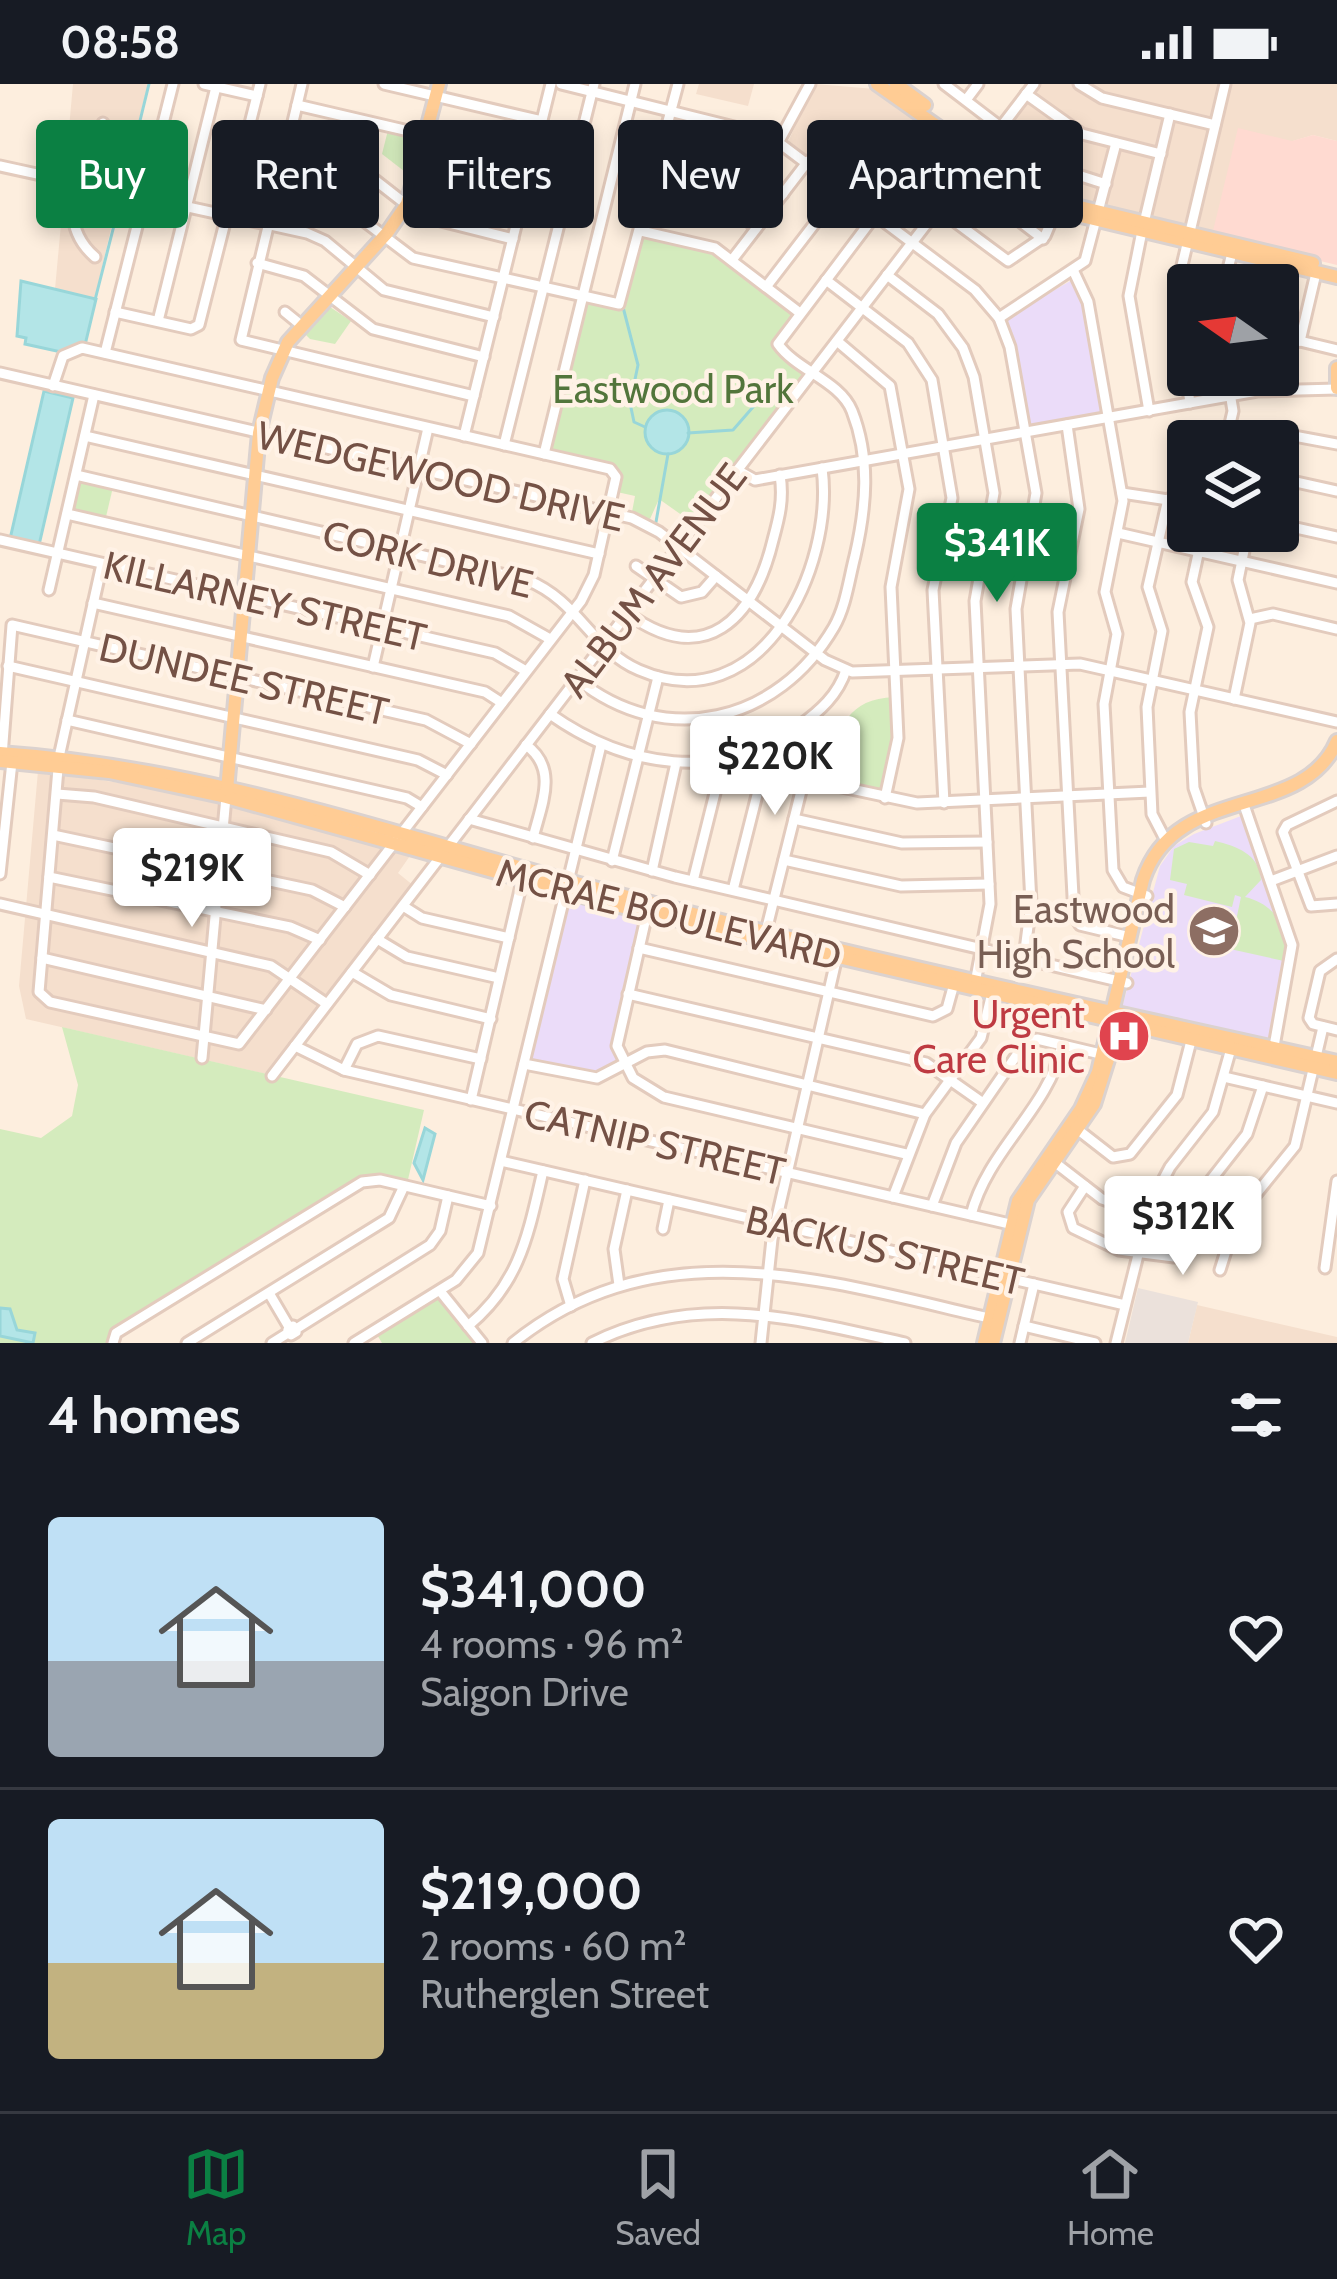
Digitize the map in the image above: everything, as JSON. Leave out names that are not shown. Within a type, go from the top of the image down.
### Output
[{"type":"main road","points":[[880,84],[936,120]]},
{"type":"main road","points":[[896,84],[938,120]]},
{"type":"main road","points":[[431,120],[438,90]]},
{"type":"main road","points":[[226,792],[259,433],[268,391],[282,352],[301,325],[383,238],[403,210]]},
{"type":"main road","points":[[1083,210],[1098,216]]},
{"type":"main road","points":[[1083,214],[1337,273]]},
{"type":"main road","points":[[1188,237],[1232,253],[1337,273]]},
{"type":"main road","points":[[1337,368],[1337,388]]},
{"type":"main road","points":[[1245,806],[1312,775],[1337,741]]},
{"type":"main road","points":[[989,1343],[1024,1187],[1077,1129],[1100,1093],[1147,868],[1166,839],[1205,820],[1312,784],[1337,757]]},
{"type":"main road","name":"MCRAE BOULEVARD","points":[[3,758],[119,763],[648,908],[1315,1062],[1337,1072]]},
{"type":"main road","points":[[1124,982],[1130,937],[1143,895],[1167,849],[1205,820]]},
{"type":"main road","points":[[1049,1158],[1087,1100],[1107,1055]]},
{"type":"main road","name":"MCRAE BOULEVARD","points":[[1315,1062],[1337,1062]]},
{"type":"main road","points":[[989,1343],[989,1318],[1004,1277]]},
{"type":"street","points":[[163,120],[172,84]]},
{"type":"street","points":[[293,120],[302,84]]},
{"type":"street","points":[[383,84],[438,90],[539,120]]},
{"type":"street","points":[[542,120],[551,84]]},
{"type":"street","points":[[561,84],[593,87],[719,120]]},
{"type":"street","points":[[544,454],[635,84]]},
{"type":"street","points":[[669,120],[678,84]]},
{"type":"street","points":[[783,134],[810,84]]},
{"type":"street","points":[[944,84],[991,120]]},
{"type":"street","points":[[966,100],[978,84]]},
{"type":"street","points":[[1190,404],[1174,309],[1222,84]]},
{"type":"street","points":[[188,201],[210,85],[259,90],[251,120]]},
{"type":"street","points":[[1083,85],[1102,98],[1215,125]]},
{"type":"street","points":[[504,445],[593,87]]},
{"type":"street","points":[[1030,89],[1075,131],[1161,154]]},
{"type":"street","name":"ALBUM AVENUE","points":[[1006,120],[1030,89]]},
{"type":"street","points":[[297,105],[403,130]]},
{"type":"street","points":[[1149,411],[1129,296],[1170,114]]},
{"type":"street","points":[[998,318],[1074,272],[1090,250],[1116,143]]},
{"type":"street","points":[[783,194],[807,162]]},
{"type":"street","points":[[0,166],[36,172]]},
{"type":"street","points":[[1083,178],[1106,184]]},
{"type":"street","points":[[379,183],[403,201]]},
{"type":"street","points":[[80,228],[86,248],[95,257]]},
{"type":"street","points":[[105,353],[137,228]]},
{"type":"street","points":[[158,321],[181,228]]},
{"type":"street","points":[[116,312],[191,328],[199,325],[224,228]]},
{"type":"street","points":[[266,228],[240,337],[245,344],[474,396]]},
{"type":"street","points":[[282,228],[316,237],[397,296],[494,317]]},
{"type":"street","points":[[371,228],[413,258],[623,302],[642,228]]},
{"type":"street","points":[[465,228],[513,239]]},
{"type":"street","points":[[464,436],[516,228]]},
{"type":"street","points":[[732,260],[757,228]]},
{"type":"street","points":[[766,287],[811,228]]},
{"type":"street","points":[[577,679],[618,706],[648,716],[684,722],[740,712],[777,691],[836,623],[867,502],[862,461],[850,407],[778,344],[865,228]]},
{"type":"street","points":[[894,228],[979,293],[998,318],[1012,354],[1026,432],[1037,502],[1017,594],[1031,903],[1024,958]]},
{"type":"street","name":"ALBUM AVENUE","points":[[272,1076],[923,228]]},
{"type":"street","points":[[963,228],[1006,261],[1042,239],[1047,228]]},
{"type":"street","points":[[1028,228],[1042,239]]},
{"type":"street","points":[[641,231],[707,245],[800,313]]},
{"type":"street","points":[[1229,264],[1232,253]]},
{"type":"street","points":[[1274,264],[1275,258]]},
{"type":"street","points":[[257,263],[299,273],[373,329],[484,357]]},
{"type":"street","points":[[1074,272],[1088,302],[1122,493],[1105,585],[1117,631],[1104,704],[1114,875],[1143,895]]},
{"type":"street","points":[[1316,272],[1300,341],[1337,350]]},
{"type":"street","points":[[887,275],[938,314],[964,348],[994,505],[976,587],[989,884],[975,984]]},
{"type":"street","points":[[826,280],[908,343],[928,369],[952,498],[933,590],[944,802]]},
{"type":"street","points":[[285,312],[301,325]]},
{"type":"street","points":[[837,341],[890,386],[910,499],[891,587],[898,738],[885,798]]},
{"type":"street","points":[[53,386],[58,364],[70,351],[105,353],[615,474],[591,582],[575,609],[237,1044],[42,997],[58,762],[102,564]]},
{"type":"street","name":"WEDGEWOOD DRIVE","points":[[0,373],[647,524],[815,652],[846,670],[896,674],[1061,664],[1110,670],[1337,722]]},
{"type":"street","points":[[1299,388],[1337,388]]},
{"type":"street","points":[[49,590],[94,395]]},
{"type":"street","points":[[737,470],[752,479],[780,476],[1230,396],[1228,420]]},
{"type":"street","points":[[1067,425],[1079,500],[1059,602],[1076,922],[1130,937]]},
{"type":"street","points":[[373,667],[428,428]]},
{"type":"street","points":[[85,436],[599,554]]},
{"type":"street","points":[[1299,437],[1337,444]]},
{"type":"street","points":[[612,860],[658,677],[701,679],[730,671],[756,656],[782,627],[800,600],[820,526],[825,498],[822,468]]},
{"type":"street","name":"CORK DRIVE","points":[[76,475],[527,580],[575,609],[602,646],[658,677]]},
{"type":"street","points":[[627,613],[658,633],[691,638],[723,628],[763,580],[777,526],[780,476]]},
{"type":"street","points":[[1299,483],[1337,491]]},
{"type":"street","points":[[1122,493],[1167,499]]},
{"type":"street","points":[[1166,839],[1153,818],[1147,716],[1162,631],[1148,587],[1167,503]]},
{"type":"street","points":[[67,514],[509,616],[550,639]]},
{"type":"street","points":[[1299,529],[1337,537]]},
{"type":"street","points":[[1118,533],[1167,544]]},
{"type":"street","name":"KILLARNEY STREET","points":[[0,540],[500,655],[526,671]]},
{"type":"street","points":[[1198,552],[1192,582],[1208,627],[1194,689],[1194,778],[1205,820]]},
{"type":"street","points":[[1202,552],[1337,583]]},
{"type":"street","points":[[1234,699],[1250,620],[1238,585],[1243,552]]},
{"type":"street","points":[[635,566],[673,594],[690,597],[716,577]]},
{"type":"street","points":[[93,603],[485,692],[502,703]]},
{"type":"street","points":[[1250,620],[1273,614],[1337,629]]},
{"type":"street","name":"DUNDEE STREET","points":[[8,666],[12,626],[435,723],[471,744]]},
{"type":"street","points":[[0,874],[8,666],[423,761],[447,776]]},
{"type":"street","points":[[550,714],[601,745],[638,758],[676,763],[715,760],[754,750],[800,725],[838,691],[846,670]]},
{"type":"street","points":[[67,720],[410,799],[422,807]]},
{"type":"street","points":[[765,935],[811,746],[800,725]]},
{"type":"street","points":[[354,1343],[440,1291],[465,1272],[478,1253],[572,849],[601,745]]},
{"type":"street","points":[[526,746],[540,758],[547,776],[533,838]]},
{"type":"street","points":[[734,890],[761,779],[754,750]]},
{"type":"street","points":[[693,881],[715,793],[715,760]]},
{"type":"street","points":[[652,872],[676,763]]},
{"type":"street","points":[[804,779],[885,798],[944,802],[1150,792]]},
{"type":"street","points":[[202,1058],[226,792]]},
{"type":"street","points":[[57,794],[331,852],[370,874]]},
{"type":"street","points":[[1337,801],[1285,827],[1311,906],[1337,904]]},
{"type":"street","points":[[1245,806],[1293,952],[1272,1052]]},
{"type":"street","points":[[794,819],[902,843],[986,842]]},
{"type":"street","points":[[469,820],[652,872],[1124,982]]},
{"type":"street","points":[[53,835],[312,890],[345,907]]},
{"type":"street","points":[[1271,881],[1337,856]]},
{"type":"street","points":[[784,860],[901,886],[989,884]]},
{"type":"street","points":[[471,1100],[524,873]]},
{"type":"street","points":[[49,877],[216,910],[306,932],[320,940]]},
{"type":"street","points":[[0,904],[212,953],[292,977],[327,1004]]},
{"type":"street","points":[[403,906],[422,918],[509,938]]},
{"type":"street","points":[[648,908],[616,1046],[638,1083],[659,1096],[906,1154]]},
{"type":"street","points":[[377,939],[407,957],[500,978]]},
{"type":"street","points":[[639,949],[933,1016],[946,1009],[955,979]]},
{"type":"street","points":[[761,1343],[776,1225],[839,952]]},
{"type":"street","points":[[42,958],[266,1010]]},
{"type":"street","points":[[1337,959],[1320,971],[1309,1016],[1323,1028],[1337,1030]]},
{"type":"street","points":[[352,972],[392,995],[490,1018]]},
{"type":"street","points":[[893,1197],[906,1154],[926,1114],[981,1038],[994,988]]},
{"type":"street","points":[[628,994],[926,1063],[983,1103]]},
{"type":"street","points":[[1220,1270],[1236,1219],[1291,1155],[1323,1028]]},
{"type":"street","points":[[1077,1129],[1121,1158],[1131,1152],[1177,1095],[1193,1034]]},
{"type":"street","points":[[344,1070],[356,1044],[378,1036],[481,1059]]},
{"type":"street","points":[[932,1206],[950,1154],[1025,1042],[1037,1039],[1107,1055]]},
{"type":"street","points":[[1117,1343],[1147,1215],[1170,1167],[1213,1112],[1232,1043]]},
{"type":"street","points":[[971,1215],[989,1166],[1049,1082],[1063,1045]]},
{"type":"street","name":"CATNIP STREET","points":[[295,1046],[344,1070],[1015,1226]]},
{"type":"street","points":[[524,1064],[592,1078],[665,1050],[926,1114]]},
{"type":"street","points":[[1224,1077],[1337,1103]]},
{"type":"street","points":[[1084,1186],[1067,1212],[1070,1225],[1097,1241],[1138,1254],[1165,1260],[1176,1255],[1193,1207],[1247,1134],[1263,1086]]},
{"type":"street","points":[[1135,1115],[1149,1126]]},
{"type":"street","points":[[1049,1158],[1117,1207],[1147,1215]]},
{"type":"street","name":"BACKUS STREET","points":[[501,1161],[1125,1306]]},
{"type":"street","points":[[468,1326],[500,1298],[520,1266],[543,1171]]},
{"type":"street","points":[[113,1343],[116,1334],[357,1184],[375,1180],[491,1205]]},
{"type":"street","points":[[571,1306],[562,1279],[585,1180]]},
{"type":"street","points":[[1325,1268],[1337,1181]]},
{"type":"street","points":[[187,1343],[389,1218],[404,1186]]},
{"type":"street","points":[[619,1286],[614,1249],[627,1190]]},
{"type":"street","points":[[272,1343],[294,1334],[430,1245],[440,1231],[448,1196]]},
{"type":"street","points":[[662,1229],[670,1200]]},
{"type":"street","name":"BACKUS STREET","points":[[710,1226],[714,1210]]},
{"type":"street","points":[[513,1343],[571,1306],[619,1286],[682,1271],[768,1270],[989,1318]]},
{"type":"street","points":[[1020,1343],[1034,1285]]},
{"type":"street","points":[[440,1291],[482,1343]]},
{"type":"street","points":[[268,1293],[294,1334]]},
{"type":"street","points":[[592,1343],[669,1316],[764,1313],[904,1343]]},
{"type":"street","points":[[1024,1326],[1095,1343]]},
{"type":"shaded area","points":[[73,84],[148,84],[139,120],[70,120]]},
{"type":"shaded area","points":[[699,84],[754,84],[748,106],[696,94]]},
{"type":"shaded area","points":[[815,84],[875,89],[920,120],[807,120],[807,156],[788,142]]},
{"type":"shaded area","points":[[1039,84],[1337,84],[1337,141],[1313,135],[1293,141],[1212,235],[1083,204],[1083,120],[1011,120]]},
{"type":"shaded area","points":[[1238,128],[1292,141],[1313,135],[1337,141],[1337,265],[1212,235]]},
{"type":"shaded area","points":[[61,228],[111,228],[95,298],[55,289]]},
{"type":"shaded area","points":[[1072,280],[1082,302],[1102,412],[1030,426],[1004,319]]},
{"type":"shaded area","points":[[38,771],[148,787],[385,843],[412,853],[398,873],[414,886],[270,1075],[26,1019],[19,986]]},
{"type":"shaded area","name":"Eastwood High School","points":[[1241,816],[1284,924],[1292,967],[1274,1044],[1122,1008],[1160,866],[1174,846]]},
{"type":"shaded area","points":[[566,896],[642,915],[613,1044],[618,1061],[600,1075],[528,1061]]},
{"type":"shaded area","points":[[1138,1288],[1198,1302],[1188,1343],[1125,1343]]},
{"type":"shaded area","points":[[1197,1305],[1337,1337],[1337,1343],[1188,1343]]},
{"type":"green space","points":[[388,130],[403,133],[403,170],[382,154]]},
{"type":"green space","name":"Eastwood Park","points":[[643,235],[714,252],[795,314],[776,341],[776,350],[805,375],[693,523],[659,499],[650,519],[632,512],[635,496],[617,492],[619,470],[548,452],[585,301],[624,305]]},
{"type":"green space","points":[[327,305],[351,321],[335,344],[310,339],[302,331]]},
{"type":"green space","points":[[79,480],[113,487],[105,521],[70,512]]},
{"type":"green space","points":[[894,697],[895,737],[884,792],[825,782],[838,736],[852,713],[876,699]]},
{"type":"green space","points":[[1215,841],[1239,849],[1256,864],[1261,880],[1245,897],[1265,905],[1278,920],[1285,938],[1284,961],[1230,949],[1241,897],[1235,895],[1232,907],[1184,895],[1187,884],[1170,880],[1174,849],[1189,842],[1213,846]]},
{"type":"green space","points":[[62,1027],[424,1110],[407,1184],[374,1178],[112,1333],[111,1343],[0,1343],[0,1129],[41,1138],[72,1116],[78,1085]]},
{"type":"green space","points":[[439,1295],[479,1343],[382,1343],[376,1333]]},
{"type":"water","points":[[21,281],[96,299],[85,345],[61,352],[25,344],[26,338],[17,336]]},
{"type":"water","points":[[44,391],[73,398],[39,545],[10,539]]},
{"type":"water","points":[[667,410],[683,416],[689,432],[683,448],[667,454],[651,448],[645,432],[651,416]]},
{"type":"water","points":[[425,1128],[435,1134],[423,1180],[414,1163]]},
{"type":"water","points":[[0,1308],[10,1309],[17,1330],[35,1333],[33,1343],[0,1336]]},
{"type":"waterway","points":[[140,120],[149,84]]},
{"type":"waterway","points":[[95,300],[113,228]]},
{"type":"waterway","points":[[623,307],[638,365],[630,403],[634,422],[645,427]]},
{"type":"waterway","points":[[688,433],[733,430],[760,399]]},
{"type":"waterway","points":[[656,522],[668,454]]},
{"type":"place","name":"Eastwood High School","points":[[1214,931]]},
{"type":"place","name":"Urgent Care Clinic","points":[[1124,1036]]}]
